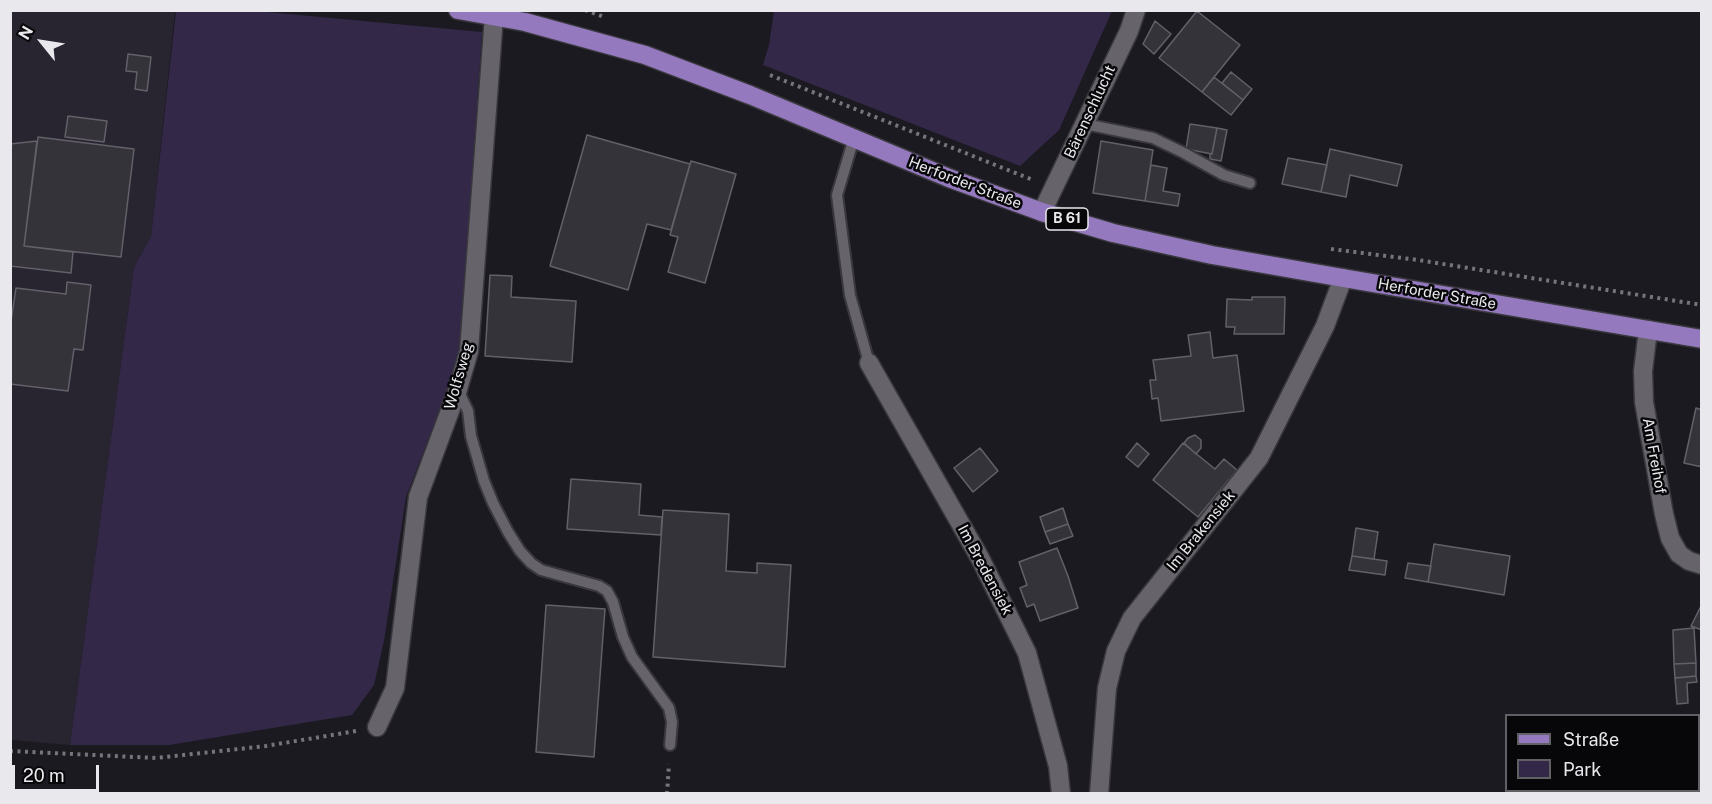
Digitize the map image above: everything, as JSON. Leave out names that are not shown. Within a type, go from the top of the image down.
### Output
[{"type":"main road","name":"Herforder Straße","points":[[458,10],[525,22],[645,56],[750,94],[949,178],[1042,212],[1113,233],[1212,255],[1701,339]]},
{"type":"street","name":"Bärenschlucht","points":[[1042,212],[1129,31],[1136,10]]},
{"type":"street","name":"Wolfsweg","points":[[377,727],[396,688],[418,497],[458,389],[469,351],[494,16]]},
{"type":"street","name":"Im Brakensiek","points":[[1099,794],[1107,688],[1116,651],[1132,618],[1259,458],[1325,326],[1343,278]]},
{"type":"street","name":"Am Freihof","points":[[1648,330],[1643,371],[1644,402],[1664,514],[1670,538],[1678,554],[1701,565]]},
{"type":"street","name":"Im Bredensiek","points":[[869,363],[980,558],[1027,653],[1058,766],[1061,794]]},
{"type":"lane","points":[[1084,124],[1153,138],[1224,175],[1250,183]]},
{"type":"lane","points":[[854,138],[837,195],[850,295],[869,363]]},
{"type":"lane","points":[[458,389],[468,411],[471,436],[484,481],[508,532],[520,551],[541,570],[599,586],[607,591],[614,602],[622,638],[632,657],[669,708],[672,722],[670,745]]},
{"type":"path","points":[[1325,248],[1418,260],[1701,305]]},
{"type":"path","points":[[10,751],[156,758],[266,746],[377,727]]},
{"type":"path","points":[[667,794],[670,745]]},
{"type":"shaded area","points":[[10,11],[175,11],[151,237],[134,267],[70,745],[11,740]]},
{"type":"green space","points":[[774,10],[1112,11],[1059,130],[1020,166],[763,65],[769,45]]},
{"type":"green space","points":[[176,11],[256,11],[482,32],[460,350],[450,383],[406,497],[384,641],[374,685],[352,715],[169,745],[70,745],[134,267],[151,237]]},
{"type":"building","points":[[1197,11],[1240,45],[1202,92],[1159,58]]},
{"type":"building","points":[[1155,21],[1171,34],[1154,54],[1143,44]]},
{"type":"building","points":[[128,54],[151,57],[147,91],[135,89],[137,72],[126,71]]},
{"type":"building","points":[[1231,72],[1252,89],[1243,100],[1222,83]]},
{"type":"building","points":[[1214,77],[1243,100],[1231,115],[1202,92]]},
{"type":"building","points":[[68,116],[107,121],[104,142],[65,137]]},
{"type":"building","points":[[1190,124],[1217,128],[1212,154],[1186,149]]},
{"type":"building","points":[[1217,128],[1227,130],[1221,161],[1210,159]]},
{"type":"building","points":[[587,135],[690,164],[671,230],[647,224],[628,290],[550,266]]},
{"type":"building","points":[[38,137],[134,149],[121,257],[24,246]]},
{"type":"building","points":[[37,141],[24,246],[73,252],[71,273],[10,266],[10,144]]},
{"type":"building","points":[[1101,141],[1153,150],[1145,201],[1093,193]]},
{"type":"building","points":[[1330,149],[1402,165],[1397,186],[1350,175],[1346,197],[1321,192]]},
{"type":"building","points":[[1288,158],[1327,165],[1321,192],[1282,184]]},
{"type":"building","points":[[691,161],[736,174],[705,283],[668,272],[678,237],[670,235]]},
{"type":"building","points":[[1151,165],[1167,168],[1163,191],[1180,194],[1178,206],[1145,201]]},
{"type":"building","points":[[490,275],[512,276],[511,297],[576,301],[572,362],[485,356]]},
{"type":"building","points":[[67,282],[91,285],[83,350],[74,349],[68,391],[10,384],[10,328],[16,288],[66,294]]},
{"type":"building","points":[[1252,297],[1285,297],[1284,334],[1234,334],[1235,327],[1226,327],[1227,299],[1252,300]]},
{"type":"building","points":[[1210,332],[1213,358],[1237,355],[1244,411],[1161,421],[1158,398],[1152,399],[1150,380],[1156,380],[1153,360],[1191,356],[1188,335]]},
{"type":"building","points":[[1696,408],[1702,410],[1702,467],[1684,463]]},
{"type":"building","points":[[1195,435],[1201,440],[1201,448],[1196,454],[1184,443]]},
{"type":"building","points":[[1137,443],[1149,454],[1138,467],[1126,457]]},
{"type":"building","points":[[1183,443],[1215,469],[1224,459],[1237,470],[1198,517],[1153,480]]},
{"type":"building","points":[[980,448],[998,471],[973,492],[954,468]]},
{"type":"building","points":[[571,479],[641,484],[639,515],[662,517],[661,535],[567,529]]},
{"type":"building","points":[[1063,508],[1068,524],[1045,532],[1040,517]]},
{"type":"building","points":[[663,510],[729,514],[726,571],[757,573],[757,563],[791,565],[785,667],[653,657]]},
{"type":"building","points":[[1068,524],[1073,536],[1050,544],[1045,532]]},
{"type":"building","points":[[1356,528],[1378,532],[1374,559],[1352,556]]},
{"type":"building","points":[[1434,544],[1510,556],[1504,595],[1428,582]]},
{"type":"building","points":[[1057,548],[1078,608],[1040,621],[1034,604],[1027,607],[1020,588],[1027,585],[1019,562]]},
{"type":"building","points":[[1352,556],[1387,561],[1385,575],[1349,570]]},
{"type":"building","points":[[1408,563],[1431,566],[1428,582],[1405,578]]},
{"type":"building","points":[[1702,604],[1702,630],[1691,626]]},
{"type":"building","points":[[546,605],[605,609],[594,757],[536,752]]},
{"type":"building","points":[[1694,628],[1696,663],[1674,664],[1673,630]]},
{"type":"building","points":[[1696,663],[1696,676],[1675,678],[1674,664]]},
{"type":"building","points":[[1696,676],[1697,682],[1687,683],[1688,703],[1677,704],[1675,678]]}]
